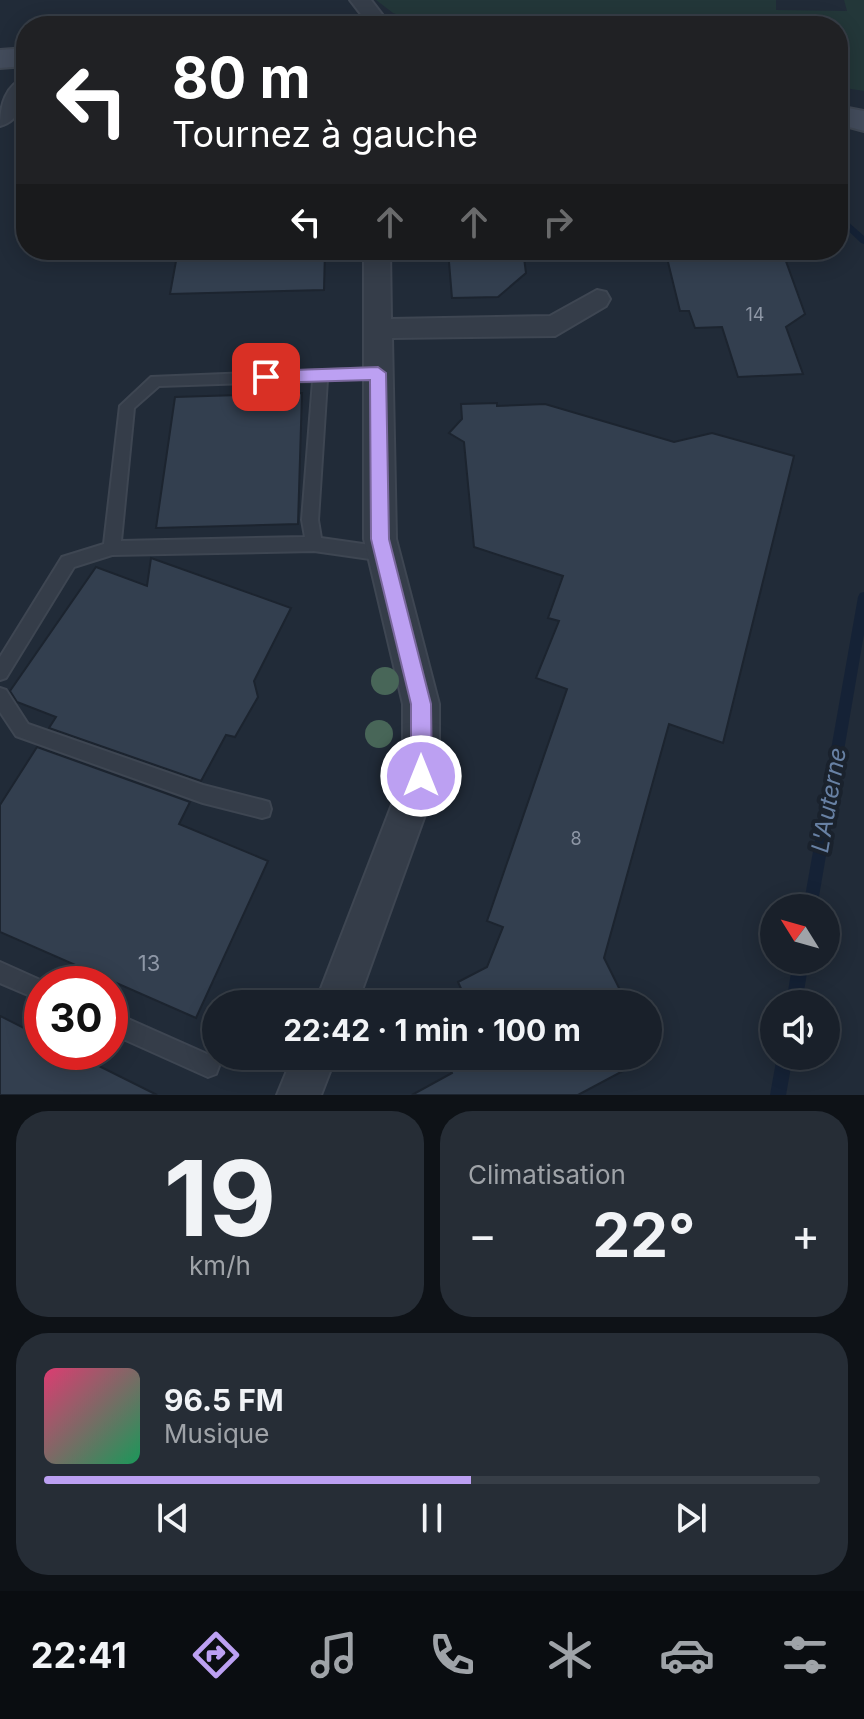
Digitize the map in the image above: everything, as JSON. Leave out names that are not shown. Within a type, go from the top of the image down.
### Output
[{"type":"street","points":[[0,119],[16,98]]},
{"type":"street","points":[[341,990],[421,776],[421,704],[380,539],[377,260]]},
{"type":"street","points":[[377,328],[450,330],[555,326],[597,299]]},
{"type":"street","points":[[299,1095],[309,1070]]},
{"type":"lane","points":[[112,548],[127,406],[156,381],[378,373]]},
{"type":"lane","points":[[314,544],[310,520],[320,376]]},
{"type":"lane","points":[[0,672],[68,562],[112,548],[314,544],[384,554]]},
{"type":"lane","points":[[0,696],[22,730],[203,794],[262,809]]},
{"type":"lane","points":[[0,972],[24,983]]},
{"type":"lane","points":[[128,1030],[202,1063]]},
{"type":"green space","points":[[376,0],[776,0],[776,10],[847,11],[844,0],[864,0],[864,91],[848,89],[848,16],[401,16]]},
{"type":"building","points":[[176,260],[325,260],[324,290],[170,294]]},
{"type":"building","points":[[449,260],[524,260],[526,273],[498,297],[452,298]]},
{"type":"building","points":[[667,260],[786,260],[805,314],[786,327],[803,374],[738,377],[722,327],[695,328],[689,311],[680,311]]},
{"type":"building","points":[[302,393],[298,524],[156,528],[175,397]]},
{"type":"building","points":[[461,404],[545,404],[674,442],[712,433],[794,456],[723,743],[669,724],[604,958],[620,990],[462,990],[458,982],[487,967],[503,927],[487,921],[567,689],[536,678],[559,621],[548,618],[563,576],[474,547],[464,442],[449,433],[462,419]]},
{"type":"building","points":[[151,558],[291,608],[254,681],[258,697],[235,737],[226,735],[201,781],[49,728],[56,717],[17,702],[10,691],[96,567],[147,586]]},
{"type":"building","points":[[37,747],[190,802],[179,824],[268,861],[209,990],[202,990],[202,1005],[196,1018],[128,988],[128,966],[77,966],[0,932],[0,805]]},
{"type":"building","points":[[0,1016],[24,1028],[24,1070],[107,1070],[157,1095],[0,1095]]},
{"type":"building","points":[[451,1070],[625,1070],[578,1095],[412,1095],[452,1073]]},
{"type":"waterway","name":"L'Auterne","points":[[848,226],[864,241]]},
{"type":"waterway","name":"L'Auterne","points":[[812,894],[864,597]]},
{"type":"waterway","name":"L'Auterne","points":[[796,990],[799,974]]},
{"type":"waterway","name":"L'Auterne","points":[[778,1095],[782,1070]]},
{"type":"route","points":[[266,377],[378,373],[380,539],[421,704],[421,776]]}]
